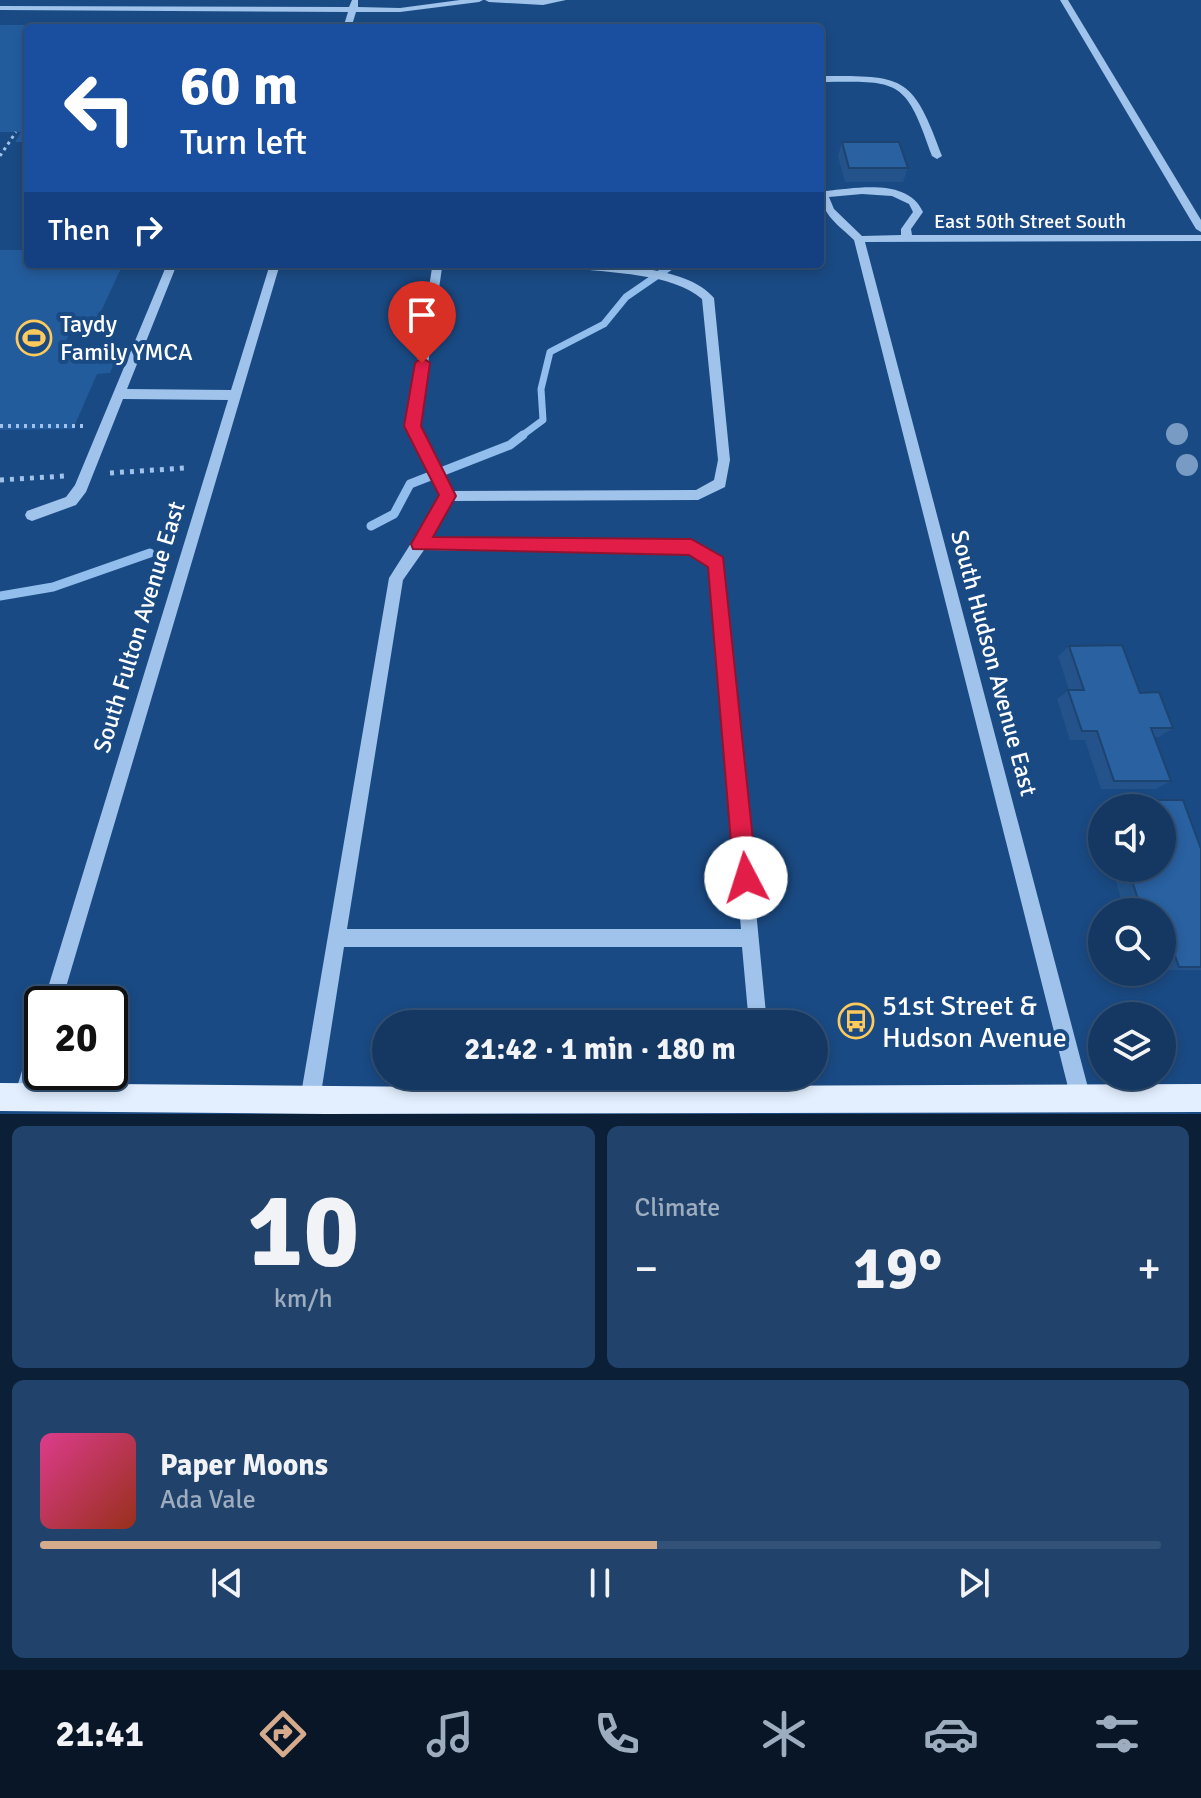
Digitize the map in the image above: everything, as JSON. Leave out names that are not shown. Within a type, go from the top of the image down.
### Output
[{"type":"main road","points":[[12,1097],[310,1100],[492,1108],[737,1090]]},
{"type":"main road","points":[[822,1090],[1081,1099],[1201,1098]]},
{"type":"street","points":[[0,8],[354,4],[400,10],[479,0]]},
{"type":"street","points":[[489,0],[562,0]]},
{"type":"street","points":[[1064,0],[1201,229]]},
{"type":"street","points":[[348,24],[354,4]]},
{"type":"street","points":[[824,79],[883,79],[910,92],[920,105],[937,156]]},
{"type":"street","points":[[824,191],[889,192],[907,196],[918,208],[906,229],[907,239]]},
{"type":"street","points":[[824,198],[829,210],[859,239]]},
{"type":"street","name":"East 50th Street South","points":[[859,239],[1201,238]]},
{"type":"street","name":"South Hudson Avenue East","points":[[859,239],[1081,1099]]},
{"type":"street","points":[[32,515],[71,501],[81,488],[170,268]]},
{"type":"street","name":"South Fulton Avenue East","points":[[57,986],[274,268]]},
{"type":"street","points":[[310,1100],[396,578],[448,496],[413,426],[437,268]]},
{"type":"street","points":[[448,496],[698,495],[720,483],[724,460],[708,298],[703,289],[671,279],[595,268]]},
{"type":"street","points":[[119,394],[236,395]]},
{"type":"street","points":[[420,544],[691,547],[717,563],[757,1010]]},
{"type":"street","points":[[335,938],[751,938]]},
{"type":"street","points":[[12,1097],[24,1073]]},
{"type":"path","points":[[0,156],[16,132]]},
{"type":"path","points":[[0,426],[84,426]]},
{"type":"shaded area","points":[[0,25],[24,25],[24,142],[15,142],[21,132],[0,132]]},
{"type":"shaded area","name":"Taydy Family YMCA","points":[[0,250],[24,250],[24,268],[121,268],[95,324],[74,324],[61,351],[119,352],[110,373],[97,374],[73,429],[0,430]]},
{"type":"building","points":[[842,142],[899,142],[908,168],[849,168]]},
{"type":"building","points":[[1122,645],[1140,693],[1159,692],[1173,728],[1151,728],[1171,781],[1114,781],[1097,731],[1082,731],[1068,690],[1084,690],[1069,646]]},
{"type":"building","points":[[1176,800],[1183,800],[1201,849],[1201,967],[1179,967],[1176,959],[1176,898],[1138,898],[1132,882],[1176,882]]},
{"type":"waterway","points":[[520,437],[543,420],[541,389],[550,352],[604,324],[626,297],[668,268]]},
{"type":"waterway","points":[[371,526],[394,514],[410,484],[510,445],[523,435]]},
{"type":"waterway","points":[[0,596],[53,587],[150,553]]},
{"type":"place","name":"Taydy Family YMCA","points":[[34,338]]},
{"type":"place","name":"51st Street & Hudson Avenue","points":[[856,1021]]},
{"type":"route","points":[[422,363],[413,426],[448,496],[420,544],[691,547],[717,563],[721,577],[746,878]]}]
